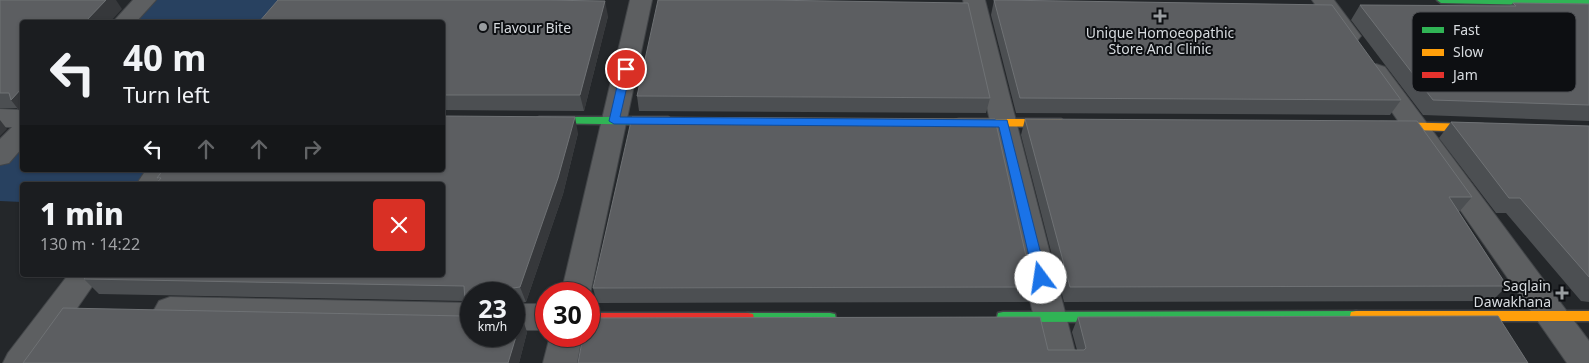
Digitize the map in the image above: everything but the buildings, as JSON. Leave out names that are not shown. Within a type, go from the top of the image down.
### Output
[{"type":"street","points":[[126,20],[145,0]]},
{"type":"street","points":[[579,282],[641,0]]},
{"type":"street","points":[[974,0],[1061,363]]},
{"type":"street","points":[[1323,0],[1586,363]]},
{"type":"street","points":[[1440,0],[1589,3]]},
{"type":"street","points":[[0,118],[20,118]]},
{"type":"street","points":[[528,121],[684,121]]},
{"type":"street","points":[[943,123],[1072,124]]},
{"type":"street","points":[[1365,126],[1492,128]]},
{"type":"street","points":[[0,156],[20,134]]},
{"type":"street","points":[[20,363],[83,277]]},
{"type":"street","points":[[60,308],[100,309]]},
{"type":"street","points":[[139,310],[460,316]]},
{"type":"street","points":[[991,318],[1589,316]]},
{"type":"street","points":[[600,318],[844,318]]},
{"type":"street","points":[[560,363],[564,347]]},
{"type":"shaded area","points":[[143,0],[284,0],[269,20],[124,20]]},
{"type":"shaded area","points":[[20,133],[20,172],[160,172],[152,182],[20,182],[20,202],[0,201],[0,155]]},
{"type":"traffic: fast","points":[[1441,0],[1589,3]]},
{"type":"traffic: fast","points":[[539,121],[668,121]]},
{"type":"traffic: fast","points":[[1003,317],[1356,316]]},
{"type":"traffic: fast","points":[[748,318],[830,318]]},
{"type":"traffic: slow","points":[[959,123],[1061,123]]},
{"type":"traffic: slow","points":[[1381,126],[1483,128]]},
{"type":"traffic: slow","points":[[1356,316],[1589,316]]},
{"type":"traffic: jam","points":[[600,318],[748,318]]},
{"type":"place","name":"Unique Homoeopathic Store And Clinic","points":[[1160,16]]},
{"type":"place","name":"Flavour Bite","points":[[483,27]]},
{"type":"place","name":"Saqlain Dawakhana","points":[[1562,293]]},
{"type":"route","points":[[626,69],[614,121],[1003,123],[1041,278]]}]
